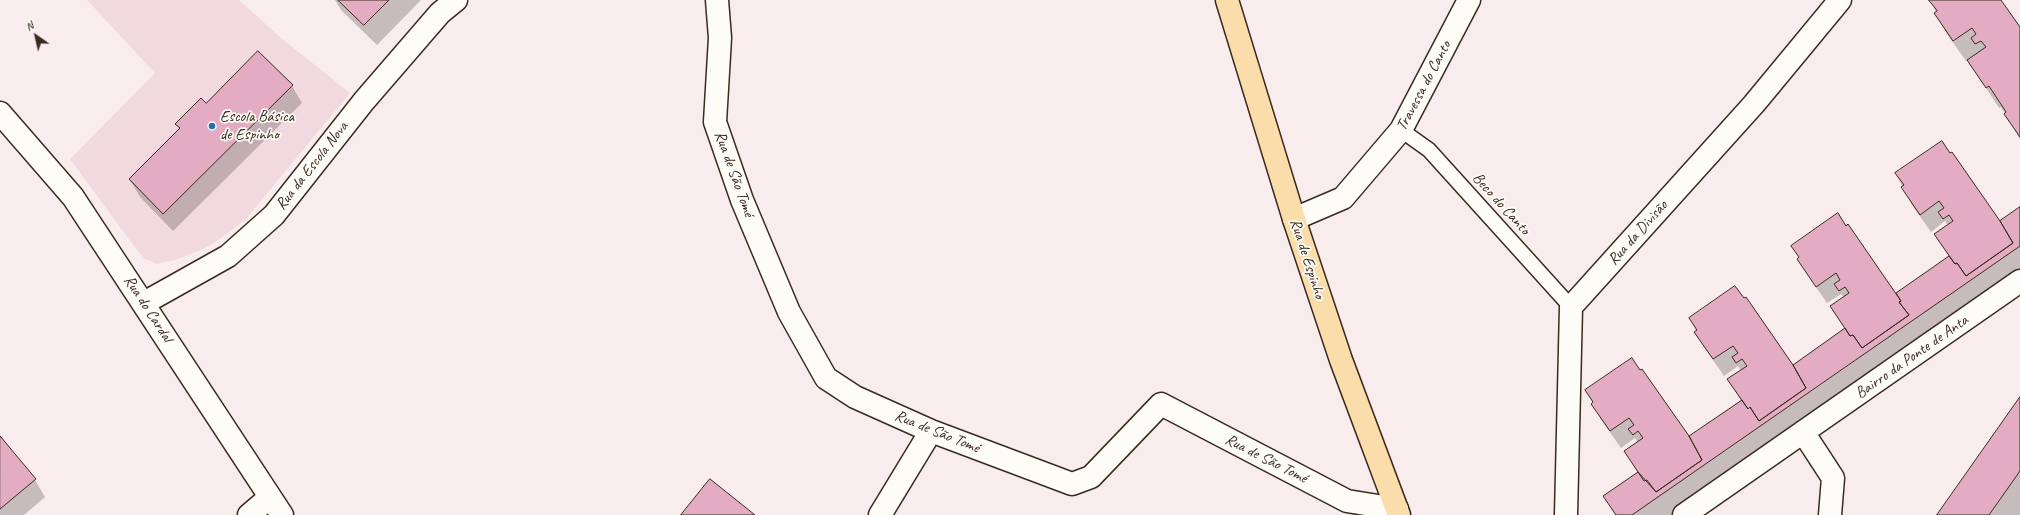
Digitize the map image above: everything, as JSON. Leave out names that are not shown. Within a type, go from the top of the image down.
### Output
[{"type":"main road","name":"Rua de Espinho","points":[[1228,0],[1294,219],[1341,360],[1398,512]]},
{"type":"street","name":"Rua da Escola Nova","points":[[144,303],[228,256],[274,215],[364,101],[440,13],[456,0]]},
{"type":"street","name":"Rua de São Tomé","points":[[717,0],[720,38],[715,122],[742,200],[789,312],[826,378],[855,397],[931,431],[1072,484],[1091,477],[1161,404],[1347,501],[1398,512]]},
{"type":"street","name":"Travessa do Canto","points":[[1294,219],[1343,198],[1402,130],[1469,0]]},
{"type":"street","name":"Rua da Divisão","points":[[1571,307],[1754,104],[1840,0]]},
{"type":"street","name":"Rua do Cardal","points":[[0,113],[73,197],[276,506]]},
{"type":"street","name":"Bairro da Ponte de Anta","points":[[1684,515],[2020,281]]},
{"type":"street","points":[[1566,515],[1571,307]]},
{"type":"street","points":[[880,515],[931,431]]},
{"type":"street","points":[[1804,432],[1834,478],[1830,515]]},
{"type":"street","points":[[249,515],[276,506]]},
{"type":"lane","name":"Beco do Canto","points":[[1402,130],[1429,150],[1571,307]]},
{"type":"shaded area","name":"Escola Básica de Espinho","points":[[87,0],[239,0],[281,38],[350,93],[245,220],[205,248],[178,259],[157,264],[145,259],[134,246],[70,159],[155,73]]},
{"type":"building","points":[[338,0],[389,0],[364,25]]},
{"type":"building","points":[[1929,0],[2001,0],[2020,27],[2020,137],[2004,114],[2006,112],[1989,86],[1986,88],[1967,60],[1986,47],[1981,41],[1975,44],[1971,38],[1976,34],[1972,28],[1953,41],[1934,13],[1937,11]]},
{"type":"building","points":[[258,51],[293,85],[163,214],[129,179],[180,128],[175,124],[201,98],[206,103]]},
{"type":"building","points":[[1942,141],[1950,153],[1952,152],[2000,221],[2013,243],[1966,276],[1957,263],[1955,264],[1934,234],[1953,221],[1949,215],[1943,219],[1938,212],[1944,208],[1939,201],[1920,215],[1901,187],[1904,185],[1895,173]]},
{"type":"building","points":[[2020,207],[2020,246],[1632,515],[1616,515],[1603,496],[1638,472],[1656,492],[1702,460],[1689,436],[1742,400],[1748,409],[1750,407],[1759,421],[1806,388],[1793,365],[1845,328],[1850,336],[1853,335],[1862,348],[1909,315],[1899,302],[1901,301],[1896,293],[1949,256],[1955,264],[1957,263],[1966,276],[2013,243],[2000,221]]},
{"type":"building","points":[[1838,213],[1846,226],[1848,224],[1909,315],[1862,348],[1853,335],[1850,336],[1830,306],[1849,293],[1845,287],[1839,291],[1834,284],[1840,280],[1836,273],[1816,287],[1797,259],[1799,257],[1791,246]]},
{"type":"building","points":[[1735,286],[1744,298],[1746,297],[1793,365],[1806,388],[1759,421],[1750,407],[1748,409],[1727,379],[1747,366],[1742,359],[1736,363],[1732,357],[1738,353],[1733,346],[1713,359],[1694,332],[1697,330],[1689,318]]},
{"type":"building","points":[[1632,358],[1640,370],[1642,369],[1689,436],[1702,460],[1656,492],[1647,480],[1644,481],[1624,451],[1643,438],[1638,431],[1633,435],[1628,429],[1634,425],[1629,418],[1610,431],[1591,404],[1593,402],[1585,390]]},
{"type":"building","points":[[2020,397],[2020,471],[1989,515],[1937,515]]},
{"type":"building","points":[[0,436],[36,479],[0,509]]},
{"type":"building","points":[[710,479],[755,515],[681,515]]},
{"type":"place","name":"Escola Básica de Espinho","points":[[212,126]]}]
